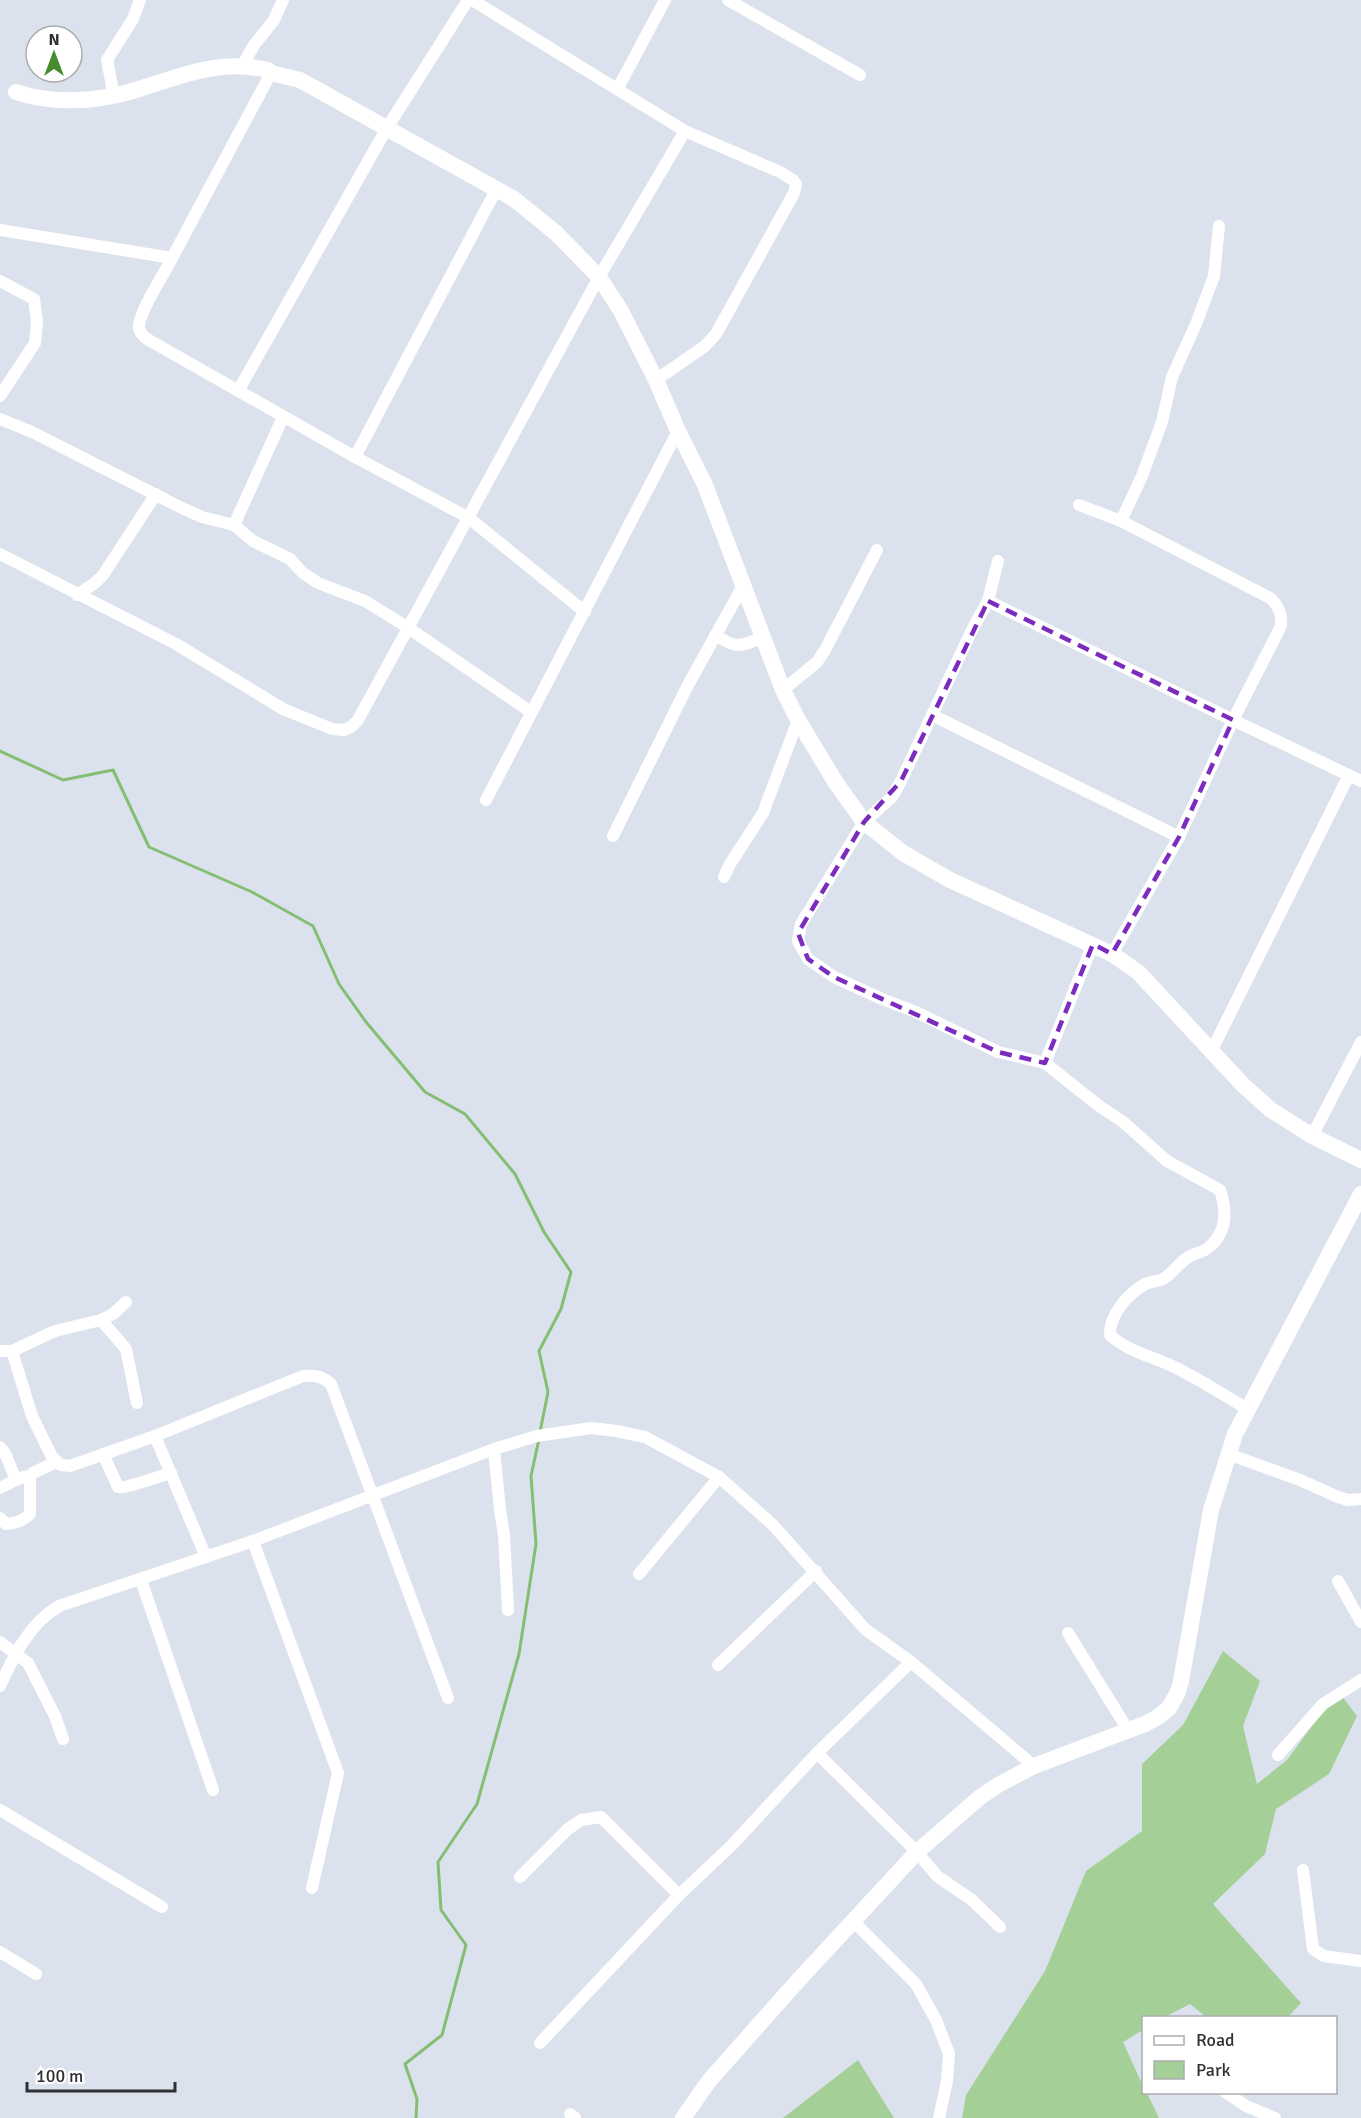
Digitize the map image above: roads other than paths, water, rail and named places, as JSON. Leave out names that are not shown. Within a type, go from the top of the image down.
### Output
[{"type":"street","points":[[114,96],[106,60],[133,19],[140,0]]},
{"type":"street","points":[[241,68],[254,45],[274,20],[282,0]]},
{"type":"street","points":[[238,391],[387,128],[470,0],[618,88],[685,131],[780,172],[796,184],[716,334],[705,346],[656,380]]},
{"type":"street","points":[[618,88],[665,0]]},
{"type":"street","points":[[730,1],[860,75]]},
{"type":"street","points":[[16,92],[35,98],[56,99],[114,96],[181,76],[223,67],[268,70],[271,73],[300,80],[514,199],[542,220],[599,278],[621,310],[705,485],[783,690],[798,720],[836,783],[864,822],[903,853],[950,880],[1112,954],[1138,972],[1243,1085],[1271,1110],[1312,1136],[1361,1160]]},
{"type":"street","points":[[271,73],[165,274],[141,313],[139,327],[141,334],[283,417],[469,518],[585,612]]},
{"type":"street","points":[[0,554],[176,644],[283,709],[332,729],[344,730],[351,727],[358,720],[599,278],[685,131]]},
{"type":"street","points":[[355,457],[496,190]]},
{"type":"street","points":[[1121,521],[1142,476],[1162,422],[1172,377],[1196,324],[1214,276],[1219,226]]},
{"type":"street","points":[[0,231],[172,258]]},
{"type":"street","points":[[0,281],[34,299],[37,322],[35,343],[0,396]]},
{"type":"street","points":[[234,525],[283,417]]},
{"type":"street","points":[[0,419],[32,432],[202,517],[234,525],[253,541],[290,559],[303,573],[318,583],[365,601],[407,627],[531,712]]},
{"type":"street","points":[[486,800],[678,431]]},
{"type":"street","points":[[77,595],[103,575],[156,494]]},
{"type":"street","points":[[1078,505],[1121,521],[1270,598],[1278,605],[1282,619],[1281,627],[1233,720],[1179,837],[1112,954]]},
{"type":"street","points":[[783,690],[817,662],[877,550]]},
{"type":"street","points":[[998,561],[988,601],[892,797],[864,822],[801,924],[798,941],[808,958],[834,977],[916,1012],[998,1053],[1045,1063],[1099,1106],[1122,1121],[1167,1161],[1220,1190],[1226,1219],[1212,1243],[1208,1248],[1189,1256],[1161,1280],[1143,1285],[1123,1304],[1111,1321],[1110,1335],[1130,1348],[1188,1374],[1248,1409]]},
{"type":"street","points":[[613,836],[688,685],[743,586]]},
{"type":"street","points":[[988,601],[1361,781]]},
{"type":"street","points":[[715,635],[733,646],[741,646],[763,637]]},
{"type":"street","points":[[932,715],[1179,837]]},
{"type":"street","points":[[724,877],[762,813],[798,720]]},
{"type":"street","points":[[1212,1050],[1349,775]]},
{"type":"street","points":[[1045,1063],[1093,944]]},
{"type":"street","points":[[1312,1136],[1361,1042]]},
{"type":"street","points":[[683,2118],[709,2081],[794,1984],[918,1852],[978,1798],[1034,1766],[1128,1730],[1158,1717],[1169,1708],[1178,1692],[1211,1510],[1235,1434],[1361,1194]]},
{"type":"street","points":[[126,1302],[113,1314],[101,1320],[55,1331],[6,1351],[32,1416],[56,1462],[70,1466],[155,1436],[303,1377],[324,1378],[332,1384],[448,1698]]},
{"type":"street","points":[[101,1320],[126,1349],[138,1403]]},
{"type":"street","points":[[0,1686],[15,1653],[37,1623],[59,1606],[206,1557],[494,1449],[541,1436],[591,1428],[645,1437],[718,1477],[773,1525],[865,1629],[910,1662],[1034,1766]]},
{"type":"street","points":[[155,1436],[206,1557]]},
{"type":"street","points":[[0,1448],[5,1452],[16,1479]]},
{"type":"street","points":[[494,1449],[504,1535],[508,1611]]},
{"type":"street","points":[[104,1454],[118,1487],[124,1488],[171,1473]]},
{"type":"street","points":[[1228,1454],[1300,1480],[1338,1497],[1348,1500],[1361,1499]]},
{"type":"street","points":[[0,1488],[56,1462]]},
{"type":"street","points":[[0,1518],[6,1524],[30,1514],[30,1476]]},
{"type":"street","points":[[639,1574],[718,1477]]},
{"type":"street","points":[[253,1540],[338,1773],[312,1888]]},
{"type":"street","points":[[718,1665],[816,1572]]},
{"type":"street","points":[[141,1580],[213,1790]]},
{"type":"street","points":[[1338,1581],[1361,1622]]},
{"type":"street","points":[[1068,1633],[1128,1730]]},
{"type":"street","points":[[0,1641],[28,1663],[55,1716],[63,1740]]},
{"type":"street","points":[[540,2043],[679,1895],[732,1845],[818,1754],[910,1662]]},
{"type":"street","points":[[1278,1755],[1323,1704],[1361,1680]]},
{"type":"street","points":[[818,1754],[918,1852],[937,1876],[972,1900],[1000,1927]]},
{"type":"street","points":[[0,1810],[162,1906]]},
{"type":"street","points":[[520,1876],[581,1820],[601,1817],[679,1895]]},
{"type":"street","points":[[1303,1870],[1313,1949],[1324,1956],[1361,1961]]},
{"type":"street","points":[[854,1921],[916,1983],[936,2020],[949,2054],[947,2081],[939,2118]]},
{"type":"street","points":[[0,1952],[36,1974]]},
{"type":"street","points":[[1228,2094],[1246,2106],[1275,2118]]},
{"type":"waterway","points":[[0,751],[63,780],[113,770],[149,847],[252,892],[313,926],[339,984],[366,1022],[425,1092],[465,1114],[515,1174],[544,1232],[571,1272],[561,1309],[539,1351],[548,1392],[540,1432]]},
{"type":"waterway","points":[[416,2118],[417,2099],[405,2064],[442,2035],[466,1945],[441,1910],[438,1862],[477,1804],[519,1654],[536,1544],[531,1476],[539,1439]]}]
